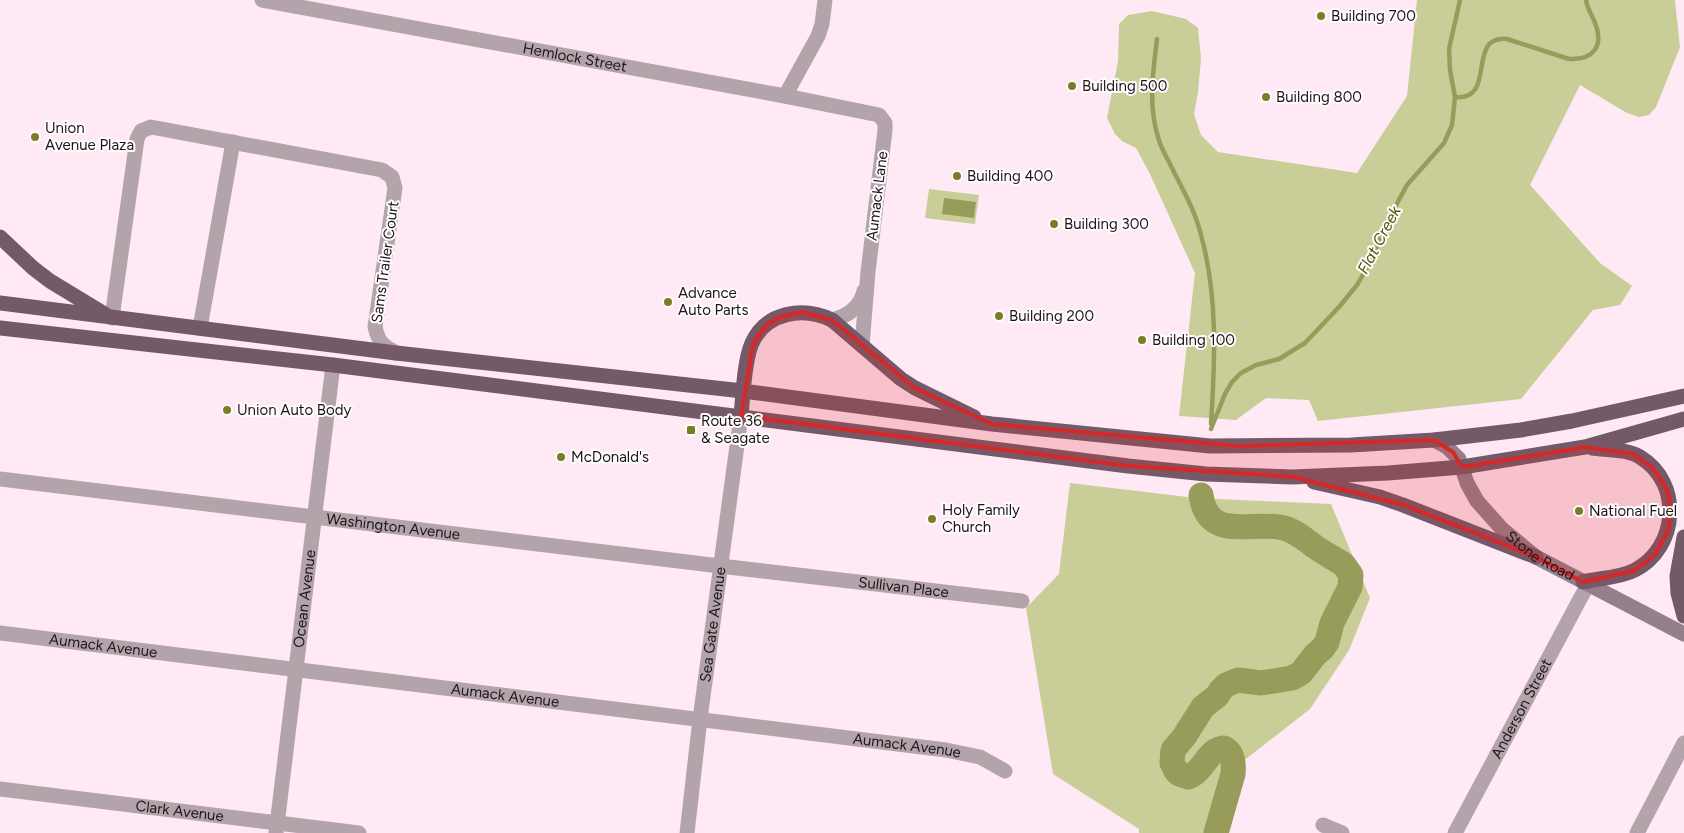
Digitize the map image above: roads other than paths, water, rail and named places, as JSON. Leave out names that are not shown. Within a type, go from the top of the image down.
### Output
[{"type":"highway","points":[[0,237],[39,273],[112,318]]},
{"type":"highway","points":[[0,303],[396,353],[743,391],[992,424],[1179,444],[1239,446],[1350,445],[1434,440],[1520,430],[1572,421],[1684,396]]},
{"type":"highway","points":[[741,416],[743,391],[752,343],[766,325],[780,316],[802,312],[823,316],[832,320],[901,379],[992,424]]},
{"type":"highway","points":[[0,328],[332,365],[1175,471],[1293,477],[1388,473],[1462,467],[1586,447],[1684,419]]},
{"type":"highway","points":[[1585,583],[1634,571],[1646,563],[1655,555],[1663,542],[1669,529],[1671,516],[1666,487],[1660,476],[1642,458],[1633,454],[1586,447]]},
{"type":"highway","points":[[1293,477],[1403,505],[1536,557]]},
{"type":"highway","points":[[1684,537],[1677,576],[1678,593],[1684,616]]},
{"type":"main road","name":"Stone Road","points":[[1434,440],[1453,452],[1459,459],[1467,483],[1477,500],[1502,529],[1536,557],[1684,634]]},
{"type":"street","name":"Hemlock Street","points":[[262,0],[874,113],[883,119]]},
{"type":"street","points":[[784,96],[818,36],[822,24],[824,0]]},
{"type":"street","name":"Aumack Lane","points":[[862,346],[868,272],[885,130],[883,119]]},
{"type":"street","name":"Sams Trailer Court","points":[[112,318],[137,139],[141,131],[151,127],[382,170],[392,177],[395,188],[374,327],[378,340],[396,353]]},
{"type":"street","points":[[200,328],[232,142]]},
{"type":"street","name":"Aumack Lane","points":[[832,320],[849,314],[857,305],[863,294],[868,272]]},
{"type":"street","name":"Ocean Avenue","points":[[277,828],[332,365]]},
{"type":"street","name":"Sea Gate Avenue","points":[[687,833],[700,720],[741,416]]},
{"type":"street","name":"Washington Avenue","points":[[0,479],[786,574]]},
{"type":"street","name":"Sullivan Place","points":[[786,574],[1022,601]]},
{"type":"street","name":"Anderson Street","points":[[1455,833],[1585,583]]},
{"type":"street","name":"Aumack Avenue","points":[[0,633],[946,750],[980,757],[1005,771]]},
{"type":"street","points":[[1637,833],[1684,743]]},
{"type":"street","name":"Clark Avenue","points":[[0,789],[277,828],[359,833]]},
{"type":"street","points":[[1323,825],[1342,833]]},
{"type":"waterway","name":"Flat Creek","points":[[1211,429],[1225,394],[1232,382],[1241,373],[1256,365],[1279,359],[1305,343],[1357,285],[1407,185],[1444,143],[1452,125],[1455,97],[1450,70],[1449,49],[1460,0]]},
{"type":"waterway","points":[[1455,97],[1468,95],[1475,89],[1483,57],[1487,47],[1494,41],[1507,39],[1569,59],[1578,59],[1591,54],[1595,50],[1598,38],[1595,23],[1586,0]]},
{"type":"waterway","points":[[1157,39],[1152,88],[1155,125],[1161,147],[1195,216],[1201,235],[1210,281],[1214,329],[1211,424]]},
{"type":"waterway","name":"Flat Creek","points":[[1201,495],[1205,510],[1212,519],[1222,524],[1233,526],[1272,526],[1288,529],[1344,565],[1351,575],[1350,587],[1332,623],[1327,642],[1301,673],[1292,678],[1261,683],[1238,680],[1226,685],[1217,696],[1203,707],[1184,737],[1173,750],[1172,763],[1176,771],[1188,777],[1198,771],[1209,756],[1218,749],[1224,748],[1231,756],[1233,774],[1216,833]]},
{"type":"place","name":"Building 700","points":[[1321,16]]},
{"type":"place","name":"Building 500","points":[[1072,86]]},
{"type":"place","name":"Building 800","points":[[1266,97]]},
{"type":"place","name":"Union Avenue Plaza","points":[[35,137]]},
{"type":"place","name":"Building 400","points":[[957,176]]},
{"type":"place","name":"Building 300","points":[[1054,224]]},
{"type":"place","name":"Advance Auto Parts","points":[[668,302]]},
{"type":"place","name":"Building 200","points":[[999,316]]},
{"type":"place","name":"Building 100","points":[[1142,340]]},
{"type":"place","name":"Union Auto Body","points":[[227,410]]},
{"type":"place","name":"Route 36 & Seagate","points":[[691,430]]},
{"type":"place","name":"McDonald's","points":[[561,457]]},
{"type":"place","name":"National Fuel","points":[[1579,511]]},
{"type":"place","name":"Holy Family Church","points":[[932,519]]}]
